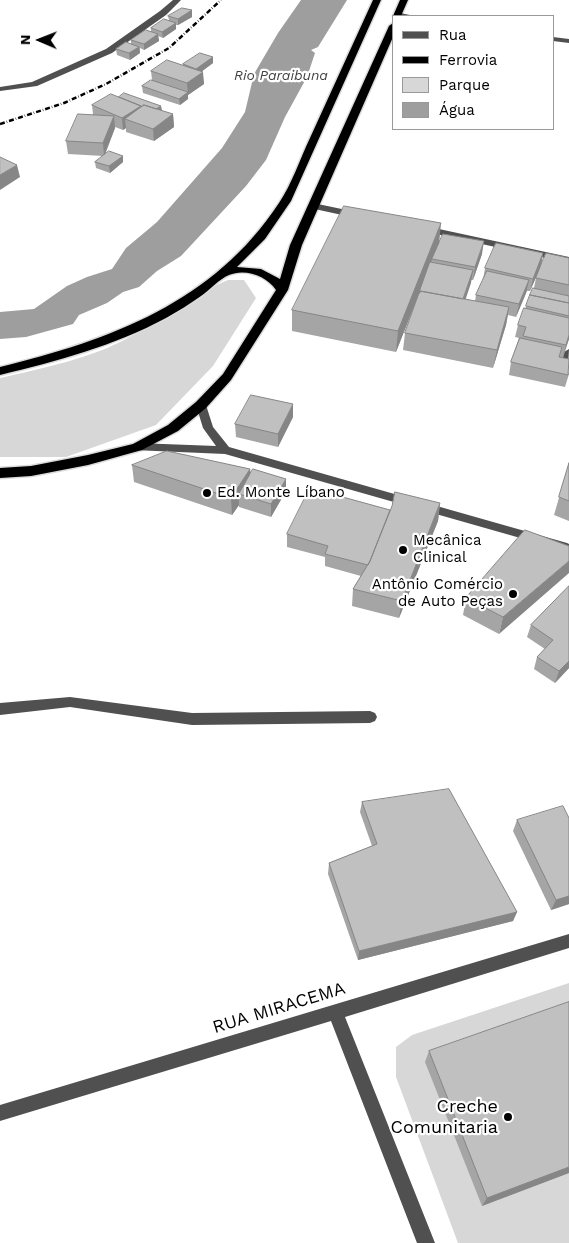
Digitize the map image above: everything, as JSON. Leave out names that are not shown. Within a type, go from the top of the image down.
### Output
[{"type":"highway","points":[[0,371],[42,362],[127,333],[164,315],[226,272],[260,238],[274,221],[286,201],[377,0]]},
{"type":"highway","points":[[398,15],[404,0]]},
{"type":"highway","points":[[0,473],[31,470],[88,460],[137,447],[173,428],[201,405],[227,376],[282,290],[296,245],[392,28]]},
{"type":"highway","points":[[226,272],[238,270],[261,273],[279,283],[282,290]]},
{"type":"street","points":[[0,89],[34,84],[109,51],[163,13],[178,0]]},
{"type":"street","points":[[554,39],[569,41]]},
{"type":"street","points":[[313,206],[362,216]]},
{"type":"street","points":[[410,226],[569,260]]},
{"type":"street","points":[[563,368],[569,352]]},
{"type":"street","points":[[201,405],[208,428],[225,450]]},
{"type":"street","points":[[137,447],[225,450],[569,550]]},
{"type":"street","points":[[0,709],[70,702],[192,719],[370,717]]},
{"type":"street","name":"RUA MIRACEMA","points":[[0,1113],[569,941]]},
{"type":"street","points":[[335,1012],[426,1243]]},
{"type":"green space","points":[[228,280],[244,280],[256,298],[213,366],[156,425],[66,457],[0,457],[0,378],[98,352],[141,331],[202,293]]},
{"type":"green space","points":[[569,983],[569,1011],[482,1206],[569,1173],[569,1243],[458,1243],[396,1077],[396,1047],[412,1035]]},
{"type":"water","name":"Rio Paraibuna","points":[[301,0],[347,0],[318,47],[311,50],[315,53],[307,77],[285,117],[266,160],[246,186],[181,256],[157,271],[139,287],[123,292],[107,303],[79,315],[73,324],[26,337],[0,339],[0,312],[34,309],[67,286],[112,269],[126,248],[157,222],[222,148],[245,112],[254,74],[278,33]]},
{"type":"building","points":[[182,8],[192,10],[178,19],[168,16]]},
{"type":"building","points":[[164,19],[176,23],[162,32],[151,28]]},
{"type":"building","points":[[146,30],[158,34],[144,44],[131,40]]},
{"type":"building","points":[[126,42],[139,47],[129,53],[116,49]]},
{"type":"building","points":[[200,53],[213,57],[196,69],[183,64]]},
{"type":"building","points":[[167,60],[203,72],[187,83],[151,71]]},
{"type":"building","points":[[151,80],[188,92],[179,99],[142,86]]},
{"type":"building","points":[[124,93],[161,106],[156,109],[144,105],[141,107],[119,97]]},
{"type":"building","points":[[111,94],[141,106],[122,118],[92,105]]},
{"type":"building","points":[[144,105],[173,114],[153,129],[125,119]]},
{"type":"building","points":[[78,114],[114,116],[103,143],[66,141]]},
{"type":"building","points":[[109,151],[123,156],[109,166],[95,162]]},
{"type":"building","points":[[0,157],[17,165],[0,175]]},
{"type":"building","points":[[344,206],[441,223],[398,331],[292,310]]},
{"type":"building","points":[[443,234],[484,241],[475,267],[432,259]]},
{"type":"building","points":[[496,243],[543,253],[533,279],[485,268]]},
{"type":"building","points":[[546,253],[569,258],[569,285],[536,278]]},
{"type":"building","points":[[430,262],[473,270],[463,299],[420,291],[419,293]]},
{"type":"building","points":[[487,271],[529,280],[519,304],[476,295]]},
{"type":"building","points":[[533,288],[569,296],[569,303],[530,295]]},
{"type":"building","points":[[420,291],[509,307],[497,350],[405,333]]},
{"type":"building","points":[[530,295],[569,303],[569,316],[526,306]]},
{"type":"building","points":[[524,308],[569,318],[569,335],[566,345],[523,336],[526,327],[518,325]]},
{"type":"building","points":[[520,338],[562,347],[559,357],[569,359],[568,375],[511,362]]},
{"type":"building","points":[[251,395],[293,404],[278,434],[235,424]]},
{"type":"building","points":[[167,451],[250,469],[231,498],[132,465]]},
{"type":"building","points":[[569,463],[569,501],[559,497]]},
{"type":"building","points":[[253,469],[286,479],[271,504],[239,494]]},
{"type":"building","points":[[310,488],[390,510],[368,565],[325,554],[328,546],[287,534]]},
{"type":"building","name":"Mecânica Clinical","points":[[395,492],[440,503],[402,601],[353,589],[370,561],[392,506]]},
{"type":"building","name":"Antônio Comércio de Auto Peças","points":[[525,530],[569,546],[569,561],[503,617],[466,598]]},
{"type":"building","points":[[569,586],[569,661],[559,671],[537,657],[553,640],[531,625]]},
{"type":"building","points":[[449,789],[517,912],[359,951],[329,863],[377,844],[362,802]]},
{"type":"building","points":[[563,806],[569,818],[569,896],[556,900],[517,820]]},
{"type":"building","name":"Creche Comunitaria","points":[[569,1002],[569,1167],[487,1198],[429,1051]]},
{"type":"railway","points":[[0,124],[64,103],[106,84],[169,48],[221,0]]},
{"type":"place","name":"Ed. Monte Líbano","points":[[207,493]]},
{"type":"place","name":"Mecânica Clinical","points":[[403,550]]},
{"type":"place","name":"Antônio Comércio de Auto Peças","points":[[513,594]]},
{"type":"place","name":"Creche Comunitaria","points":[[508,1117]]}]
